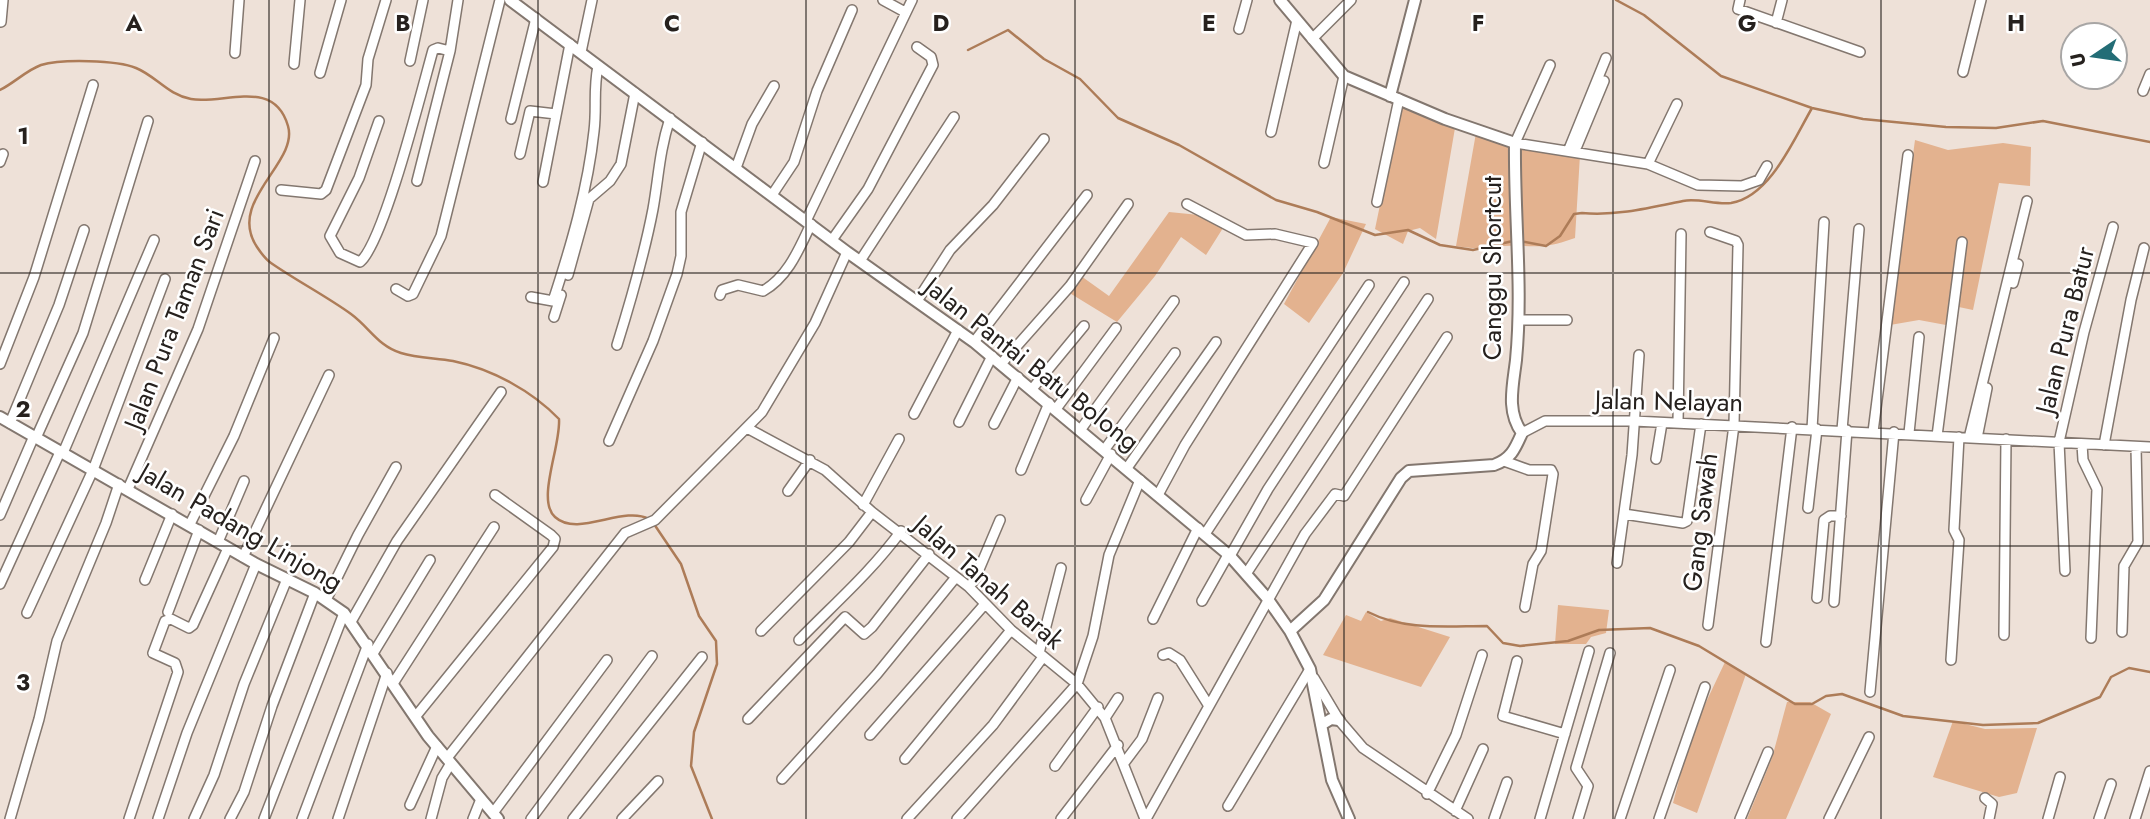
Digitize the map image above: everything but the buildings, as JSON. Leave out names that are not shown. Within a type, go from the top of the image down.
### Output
[{"type":"street","points":[[1,22],[3,0]]},
{"type":"street","points":[[235,53],[239,0]]},
{"type":"street","points":[[294,64],[300,0]]},
{"type":"street","points":[[320,74],[341,0]]},
{"type":"street","points":[[281,190],[321,194],[326,190],[366,85],[368,59],[386,0]]},
{"type":"street","points":[[410,61],[423,0]]},
{"type":"street","points":[[417,181],[450,51],[458,0]]},
{"type":"street","points":[[396,289],[408,296],[414,294],[442,236],[500,0]]},
{"type":"street","name":"Jalan Pantai Batu Bolong","points":[[510,0],[524,4],[536,18],[598,66],[847,252],[974,342],[1202,531],[1229,555],[1267,598],[1290,631],[1339,720],[1363,748],[1427,794],[1468,819]]},
{"type":"street","points":[[581,52],[592,0]]},
{"type":"street","points":[[883,0],[905,12]]},
{"type":"street","points":[[720,295],[722,290],[738,285],[763,291],[776,284],[798,251],[912,0]]},
{"type":"street","points":[[1239,29],[1247,0]]},
{"type":"street","name":"Canggu Shortcut","points":[[1280,0],[1344,76],[1515,143],[1648,163],[1698,185],[1729,187],[1759,180],[1767,166]]},
{"type":"street","points":[[1312,40],[1351,0]]},
{"type":"street","points":[[1377,202],[1394,97],[1415,0]]},
{"type":"street","points":[[1776,23],[1782,0]]},
{"type":"street","points":[[1963,72],[1981,0]]},
{"type":"street","points":[[1739,5],[1776,23],[1860,52]]},
{"type":"street","points":[[772,195],[794,162],[817,91],[852,9]]},
{"type":"street","points":[[511,119],[536,18]]},
{"type":"street","points":[[1271,132],[1297,20]]},
{"type":"street","points":[[543,182],[570,44]]},
{"type":"street","points":[[832,240],[868,189],[933,65],[931,57],[917,47]]},
{"type":"street","points":[[379,121],[359,178],[330,236],[340,253],[360,262],[370,252],[395,180],[433,50],[438,48],[450,51]]},
{"type":"street","points":[[1572,150],[1606,58]]},
{"type":"street","points":[[1515,143],[1550,65]]},
{"type":"street","points":[[531,297],[553,301],[572,242],[594,131],[593,85],[598,66]]},
{"type":"street","points":[[2143,91],[2150,74]]},
{"type":"street","points":[[1324,163],[1344,76]]},
{"type":"street","points":[[1572,150],[1604,81]]},
{"type":"street","points":[[0,363],[34,277],[93,85]]},
{"type":"street","points":[[736,169],[752,124],[774,86]]},
{"type":"street","points":[[554,317],[589,199],[610,181],[621,164],[635,93]]},
{"type":"street","points":[[1648,163],[1677,104]]},
{"type":"street","points":[[520,154],[530,111],[556,114]]},
{"type":"street","points":[[860,261],[954,117]]},
{"type":"street","points":[[617,345],[640,272],[654,205],[657,163],[670,118]]},
{"type":"street","points":[[0,514],[83,332],[148,121]]},
{"type":"street","points":[[917,301],[950,250],[987,212],[1044,139]]},
{"type":"street","points":[[609,441],[653,341],[677,274],[681,256],[681,212],[702,142]]},
{"type":"street","name":"Canggu Shortcut","points":[[1515,143],[1520,320],[1511,408],[1515,423],[1522,433]]},
{"type":"street","points":[[1873,432],[1908,155]]},
{"type":"street","name":"Jalan Pura Taman Sari","points":[[10,819],[58,641],[106,523],[198,329],[256,161]]},
{"type":"street","points":[[974,342],[1087,195]]},
{"type":"street","points":[[1951,660],[1959,540],[1954,530],[1968,438],[2027,201]]},
{"type":"street","points":[[1001,364],[1070,286],[1128,204]]},
{"type":"street","points":[[1158,495],[1185,444],[1313,243],[1275,234],[1246,234],[1187,204]]},
{"type":"street","points":[[1808,508],[1824,222]]},
{"type":"street","name":"Jalan Pura Batur","points":[[2065,571],[2059,442],[2084,332],[2113,228]]},
{"type":"street","points":[[1834,602],[1859,229]]},
{"type":"street","points":[[3,419],[59,305],[84,230]]},
{"type":"street","name":"Gang Sawah","points":[[1708,625],[1734,425],[1738,245],[1735,241],[1710,232]]},
{"type":"street","points":[[1678,423],[1681,234]]},
{"type":"street","points":[[0,584],[61,453],[154,240]]},
{"type":"street","points":[[1937,436],[1962,242]]},
{"type":"street","points":[[2104,445],[2131,300],[2144,248]]},
{"type":"street","points":[[431,819],[449,761],[625,533],[653,523],[762,412],[815,323],[847,252]]},
{"type":"street","points":[[1968,438],[2018,264]]},
{"type":"street","points":[[27,613],[93,470],[165,279]]},
{"type":"street","points":[[1202,601],[1274,479],[1404,282]]},
{"type":"street","points":[[1153,619],[1202,531],[1369,285]]},
{"type":"street","points":[[1246,574],[1429,299]]},
{"type":"street","points":[[1081,429],[1174,301]]},
{"type":"street","points":[[1520,320],[1567,320]]},
{"type":"street","points":[[1031,389],[1084,326]]},
{"type":"street","points":[[1021,470],[1053,406],[1115,328]]},
{"type":"street","points":[[914,414],[958,330]]},
{"type":"street","name":"Jalan Tanah Barak","points":[[1145,819],[1267,598],[1325,506],[1335,494],[1344,496],[1447,337]]},
{"type":"street","points":[[1909,433],[1919,337]]},
{"type":"street","points":[[129,819],[178,672],[175,663],[153,654],[194,527],[274,338]]},
{"type":"street","points":[[1127,468],[1216,342]]},
{"type":"street","points":[[1086,500],[1108,452],[1175,353]]},
{"type":"street","points":[[1617,563],[1639,355]]},
{"type":"street","points":[[958,422],[992,356]]},
{"type":"street","points":[[243,557],[329,375]]},
{"type":"street","points":[[994,424],[1018,377]]},
{"type":"street","points":[[264,819],[348,617],[501,391]]},
{"type":"street","name":"Jalan Padang Linjong","points":[[3,419],[243,557],[316,593],[348,617],[437,747],[495,816]]},
{"type":"street","name":"Jalan Nelayan","points":[[1522,433],[1545,421],[1634,421],[2150,447]]},
{"type":"street","points":[[1656,459],[1662,423]]},
{"type":"street","points":[[1624,514],[1687,521],[1700,424]]},
{"type":"street","points":[[1766,642],[1792,427]]},
{"type":"street","name":"Jalan Tanah Barak","points":[[747,428],[810,460],[863,505],[929,554],[968,587],[1011,631],[1077,684],[1105,718],[1145,819]]},
{"type":"street","points":[[1870,692],[1894,432]]},
{"type":"street","points":[[1290,631],[1324,600],[1401,478],[1409,471],[1478,467],[1504,461],[1513,452],[1522,433]]},
{"type":"street","points":[[863,505],[899,439]]},
{"type":"street","points":[[2004,635],[2006,439]]},
{"type":"street","points":[[2082,444],[2083,460],[2097,489],[2091,638]]},
{"type":"street","points":[[2122,632],[2124,566],[2138,542],[2136,447]]},
{"type":"street","points":[[788,491],[810,460]]},
{"type":"street","points":[[1504,461],[1529,470],[1551,470],[1553,474],[1541,551],[1533,564],[1525,607]]},
{"type":"street","points":[[326,600],[396,467]]},
{"type":"street","points":[[957,819],[1077,684],[1093,636],[1109,555],[1140,480]]},
{"type":"street","points":[[167,616],[191,627],[244,481]]},
{"type":"street","points":[[416,716],[553,547],[555,539],[495,495]]},
{"type":"street","points":[[761,631],[849,542],[872,512]]},
{"type":"street","points":[[145,580],[172,514]]},
{"type":"street","points":[[1817,598],[1824,520],[1830,516],[1841,516]]},
{"type":"street","points":[[968,587],[975,579],[1000,520]]},
{"type":"street","points":[[338,819],[391,678],[494,527]]},
{"type":"street","points":[[799,640],[855,581],[876,566],[901,531]]},
{"type":"street","points":[[748,719],[845,617],[864,634],[872,628],[929,554]]},
{"type":"street","points":[[302,819],[371,648],[430,561]]},
{"type":"street","points":[[158,819],[187,733],[256,564]]},
{"type":"street","points":[[907,819],[993,725],[1041,655],[1061,568]]},
{"type":"street","points":[[782,779],[877,674],[956,577]]},
{"type":"street","points":[[194,819],[214,775],[244,684],[287,579]]},
{"type":"street","points":[[230,819],[244,792],[272,706],[316,593]]},
{"type":"street","points":[[870,735],[985,604]]},
{"type":"street","points":[[905,759],[1011,631]]},
{"type":"street","points":[[1540,819],[1589,652]]},
{"type":"street","points":[[1163,655],[1169,653],[1180,660],[1209,706]]},
{"type":"street","points":[[1578,819],[1588,786],[1575,771],[1610,653]]},
{"type":"street","points":[[531,819],[652,656]]},
{"type":"street","points":[[1427,794],[1456,735],[1482,656]]},
{"type":"street","points":[[573,819],[702,657]]},
{"type":"street","points":[[495,816],[607,660]]},
{"type":"street","points":[[1517,661],[1503,716],[1565,734]]},
{"type":"street","points":[[1620,819],[1670,670]]},
{"type":"street","points":[[1311,673],[1332,780],[1349,819]]},
{"type":"street","points":[[1228,806],[1311,673]]},
{"type":"street","points":[[1659,819],[1705,687]]},
{"type":"street","points":[[1105,718],[1118,698]]},
{"type":"street","points":[[1124,763],[1142,739],[1158,698]]},
{"type":"street","points":[[1055,766],[1098,707]]},
{"type":"street","points":[[1321,725],[1331,719],[1339,720]]},
{"type":"street","points":[[1829,819],[1869,737]]},
{"type":"street","points":[[1061,819],[1118,746]]},
{"type":"street","points":[[410,805],[437,747]]},
{"type":"street","points":[[1455,811],[1483,750]]},
{"type":"street","points":[[1740,819],[1768,752]]},
{"type":"street","points":[[2135,819],[2150,771]]},
{"type":"street","points":[[2048,819],[2060,777]]},
{"type":"street","points":[[625,818],[658,780]]},
{"type":"street","points":[[1494,819],[1507,782]]},
{"type":"street","points":[[2099,819],[2111,783]]},
{"type":"street","points":[[1985,798],[1992,804],[1989,819]]},
{"type":"street","points":[[472,819],[481,799]]},
{"type":"shaded area","points":[[1401,104],[1455,128],[1436,239],[1420,228],[1408,231],[1403,244],[1375,229]]},
{"type":"shaded area","points":[[1476,133],[1580,155],[1575,238],[1540,246],[1456,246]]},
{"type":"shaded area","points":[[1915,140],[1948,150],[2003,143],[2031,147],[2030,186],[1999,183],[1973,310],[1954,306],[1946,325],[1919,320],[1890,325]]},
{"type":"shaded area","points":[[1169,212],[1199,215],[1223,228],[1206,255],[1181,237],[1155,276],[1117,322],[1068,292],[1081,276],[1109,296]]},
{"type":"shaded area","points":[[1331,217],[1366,224],[1343,273],[1309,323],[1284,304]]},
{"type":"shaded area","points":[[1558,605],[1609,610],[1606,633],[1591,637],[1586,644],[1555,644]]},
{"type":"shaded area","points":[[1366,612],[1381,621],[1390,618],[1450,637],[1421,687],[1323,655],[1346,615],[1361,621]]},
{"type":"shaded area","points":[[1725,662],[1746,674],[1697,813],[1673,803],[1691,734]]},
{"type":"shaded area","points":[[1787,702],[1810,702],[1831,714],[1786,819],[1747,819],[1772,758]]},
{"type":"shaded area","points":[[1953,721],[1985,729],[2037,728],[2017,793],[1999,797],[1933,777]]},
{"type":"waterway","points":[[1616,0],[1644,15],[1721,76],[1812,108],[1863,119],[1946,127],[1996,128],[2043,121],[2150,142]]},
{"type":"waterway","points":[[968,50],[1008,30],[1044,59],[1080,79],[1118,118],[1179,145],[1276,200],[1317,212],[1375,235],[1408,230],[1440,245],[1473,250],[1513,241]]},
{"type":"waterway","points":[[0,90],[41,65],[89,61],[136,68],[176,94],[191,99],[246,96],[271,102],[281,111],[288,126],[289,140],[256,198],[250,214],[250,230],[265,258],[358,319],[393,350],[482,369],[537,399],[559,419],[548,486],[550,509],[555,517],[565,523],[576,524],[627,516],[649,519]]},
{"type":"waterway","points":[[1520,241],[1546,246],[1560,236],[1574,214],[1645,209],[1689,200],[1731,203],[1745,198],[1758,190],[1779,165],[1812,108]]},
{"type":"waterway","points":[[654,524],[681,564],[699,616],[716,641],[717,664],[694,732],[691,766],[712,819]]},
{"type":"waterway","points":[[1368,612],[1411,625],[1487,626],[1503,643],[1520,646],[1568,641],[1599,630],[1650,628],[1699,646],[1795,704],[1812,704],[1826,696],[1842,694],[1903,716],[1983,725],[2038,723],[2100,697],[2111,677],[2129,668],[2150,672]]}]
